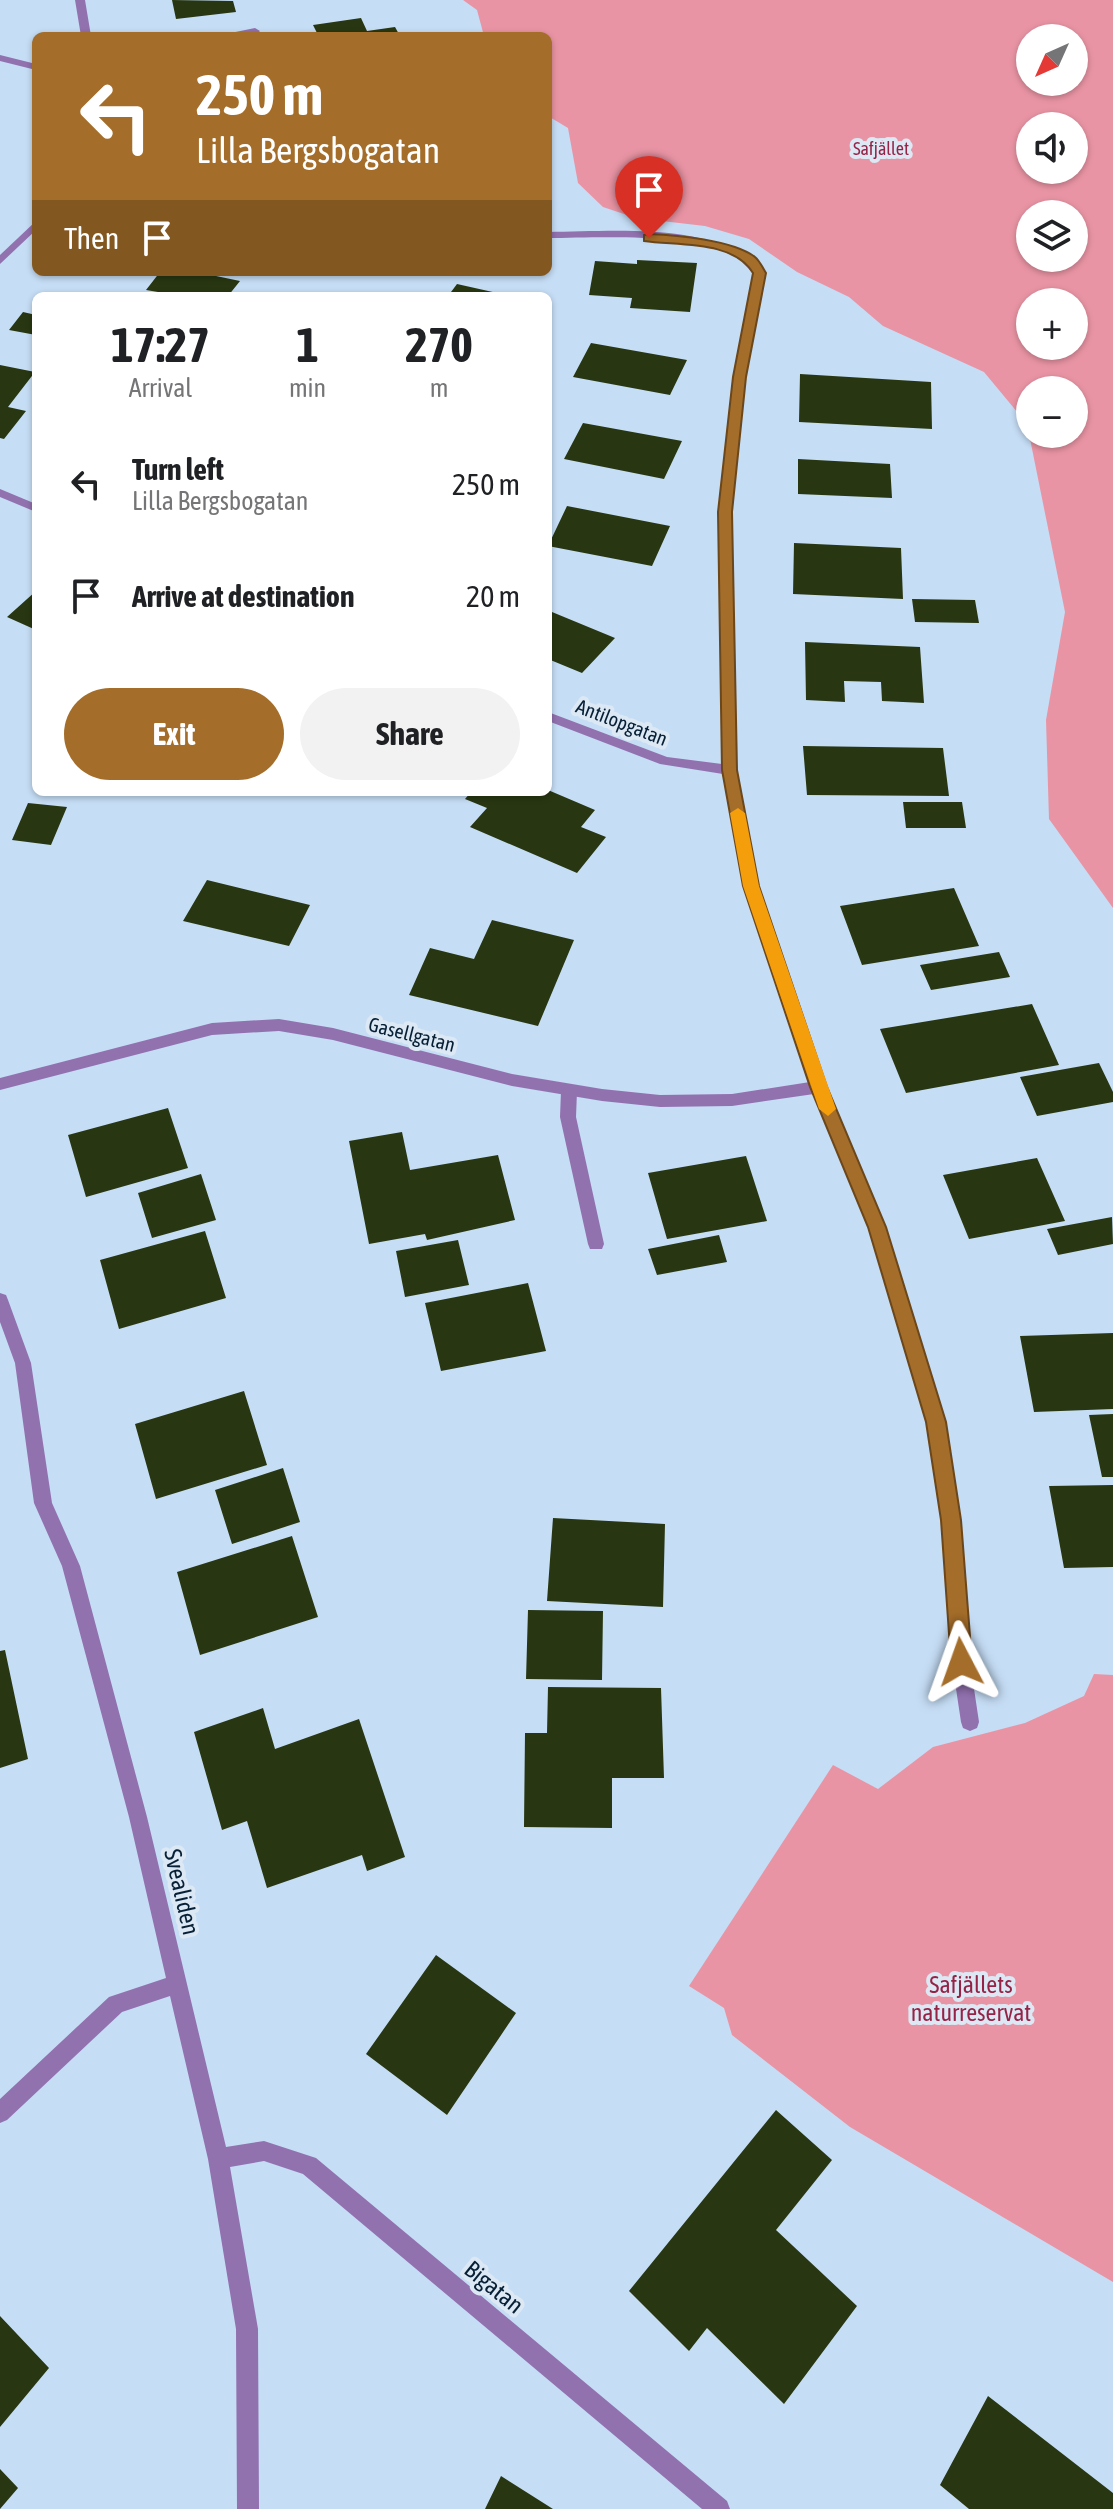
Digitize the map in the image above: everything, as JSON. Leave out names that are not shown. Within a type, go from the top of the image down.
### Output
[{"type":"street","points":[[80,0],[85,32]]},
{"type":"street","points":[[248,32],[255,31]]},
{"type":"street","points":[[0,58],[32,66]]},
{"type":"street","points":[[0,261],[32,228]]},
{"type":"street","points":[[552,235],[678,239],[730,251],[751,260],[759,273],[729,455],[723,538],[729,770],[751,886],[819,1087],[877,1227],[936,1422],[951,1520],[961,1662],[970,1722]]},
{"type":"street","points":[[0,493],[32,506]]},
{"type":"street","name":"Antilopgatan","points":[[552,718],[665,761],[729,770]]},
{"type":"street","name":"Gasellgatan","points":[[0,1084],[212,1029],[279,1025],[569,1091],[660,1101],[732,1100],[819,1087]]},
{"type":"street","points":[[569,1091],[568,1117],[596,1244]]},
{"type":"street","name":"Svealiden","points":[[0,1300],[23,1363],[43,1503],[71,1566],[138,1817],[218,2159],[247,2329],[248,2509]]},
{"type":"street","points":[[0,2113],[116,2004],[176,1984]]},
{"type":"street","name":"Bigatan","points":[[218,2159],[264,2151],[309,2165],[719,2509]]},
{"type":"green space","name":"Safjället","points":[[463,0],[1113,0],[1113,908],[1049,819],[1046,720],[1065,612],[1032,448],[1088,448],[1088,376],[1016,376],[1016,411],[984,372],[883,326],[849,297],[797,272],[749,239],[705,226],[636,218],[603,207],[578,183],[568,128],[552,118],[552,32],[483,32],[477,10]]},
{"type":"green space","name":"Safjällets naturreservat","points":[[1094,1674],[1113,1675],[1113,2282],[850,2127],[732,2035],[724,2008],[689,1986],[833,1765],[878,1789],[933,1747],[1025,1723],[1084,1696]]},
{"type":"building","points":[[172,0],[233,1],[236,12],[176,19]]},
{"type":"building","points":[[361,18],[367,31],[395,27],[398,32],[316,32],[313,25]]},
{"type":"building","points":[[637,260],[697,263],[690,312],[630,308],[632,298],[589,295],[595,261],[637,264]]},
{"type":"building","points":[[157,276],[216,276],[240,281],[231,292],[146,290]]},
{"type":"building","points":[[457,284],[493,292],[451,292]]},
{"type":"building","points":[[23,312],[32,314],[32,334],[9,330]]},
{"type":"building","points":[[591,343],[687,360],[670,395],[573,377]]},
{"type":"building","points":[[0,365],[32,371],[32,376],[8,407],[26,411],[4,439],[0,438]]},
{"type":"building","points":[[800,374],[931,382],[932,429],[799,422]]},
{"type":"building","points":[[583,423],[682,441],[664,479],[564,459]]},
{"type":"building","points":[[798,459],[890,464],[892,498],[798,494]]},
{"type":"building","points":[[567,506],[670,526],[652,566],[552,547],[552,538]]},
{"type":"building","points":[[794,543],[901,548],[903,599],[793,594]]},
{"type":"building","points":[[32,595],[32,628],[7,617]]},
{"type":"building","points":[[912,599],[975,600],[979,623],[915,622]]},
{"type":"building","points":[[552,612],[615,638],[582,673],[552,661]]},
{"type":"building","points":[[805,642],[920,647],[924,703],[882,701],[881,682],[844,681],[845,702],[806,700]]},
{"type":"building","points":[[803,746],[943,748],[949,796],[807,795]]},
{"type":"building","points":[[552,792],[595,810],[581,827],[606,837],[577,873],[470,827],[487,808],[465,799],[468,796],[552,796]]},
{"type":"building","points":[[903,802],[962,802],[966,828],[906,828]]},
{"type":"building","points":[[28,803],[67,807],[51,845],[12,840]]},
{"type":"building","points":[[207,880],[310,905],[289,946],[183,921]]},
{"type":"building","points":[[954,888],[979,946],[862,965],[840,906]]},
{"type":"building","points":[[492,920],[574,940],[538,1026],[409,995],[430,948],[474,959]]},
{"type":"building","points":[[999,952],[1010,977],[931,990],[920,965]]},
{"type":"building","points":[[1032,1004],[1059,1065],[906,1093],[880,1029]]},
{"type":"building","points":[[1099,1063],[1113,1092],[1113,1102],[1037,1116],[1020,1077]]},
{"type":"building","points":[[168,1108],[188,1168],[86,1197],[68,1135]]},
{"type":"building","points":[[402,1132],[410,1170],[498,1155],[515,1220],[427,1240],[425,1234],[369,1244],[349,1141]]},
{"type":"building","points":[[746,1156],[767,1221],[667,1239],[648,1173]]},
{"type":"building","points":[[1037,1158],[1065,1221],[969,1239],[943,1175]]},
{"type":"building","points":[[201,1174],[216,1220],[152,1238],[138,1193]]},
{"type":"building","points":[[1112,1217],[1113,1244],[1058,1255],[1047,1229]]},
{"type":"building","points":[[205,1231],[226,1298],[119,1329],[100,1260]]},
{"type":"building","points":[[719,1235],[727,1262],[657,1275],[648,1249]]},
{"type":"building","points":[[458,1240],[469,1285],[405,1297],[396,1251]]},
{"type":"building","points":[[528,1283],[546,1351],[441,1371],[425,1303]]},
{"type":"building","points":[[1113,1333],[1113,1409],[1034,1412],[1020,1336]]},
{"type":"building","points":[[244,1391],[267,1465],[156,1499],[135,1424]]},
{"type":"building","points":[[1113,1414],[1113,1477],[1102,1477],[1089,1415]]},
{"type":"building","points":[[283,1468],[300,1522],[232,1544],[215,1490]]},
{"type":"building","points":[[1113,1485],[1113,1567],[1064,1568],[1049,1486]]},
{"type":"building","points":[[553,1518],[665,1524],[663,1607],[547,1601]]},
{"type":"building","points":[[292,1536],[318,1617],[200,1655],[177,1572]]},
{"type":"building","points":[[528,1610],[603,1611],[602,1680],[526,1679]]},
{"type":"building","points":[[5,1650],[28,1759],[0,1768],[0,1651]]},
{"type":"building","points":[[548,1687],[661,1688],[664,1778],[612,1778],[612,1828],[524,1827],[525,1733],[547,1733]]},
{"type":"building","points":[[263,1708],[275,1749],[359,1719],[405,1857],[367,1871],[362,1855],[267,1888],[247,1821],[222,1830],[194,1732]]},
{"type":"building","points":[[436,1955],[516,2013],[447,2115],[366,2054]]},
{"type":"building","points":[[776,2110],[832,2160],[776,2230],[857,2306],[784,2404],[707,2328],[689,2351],[629,2291]]},
{"type":"building","points":[[0,2316],[49,2368],[0,2427]]},
{"type":"building","points":[[988,2396],[1113,2493],[1113,2509],[969,2509],[940,2485]]},
{"type":"building","points":[[0,2469],[18,2488],[0,2509]]},
{"type":"building","points":[[501,2476],[553,2509],[485,2509]]},
{"type":"slow traffic","points":[[738,813],[751,886],[828,1109]]},
{"type":"route","points":[[649,238],[678,239],[730,251],[751,260],[759,273],[739,377],[723,538],[729,770],[751,886],[819,1087],[877,1227],[936,1422],[951,1520],[961,1662]]}]
